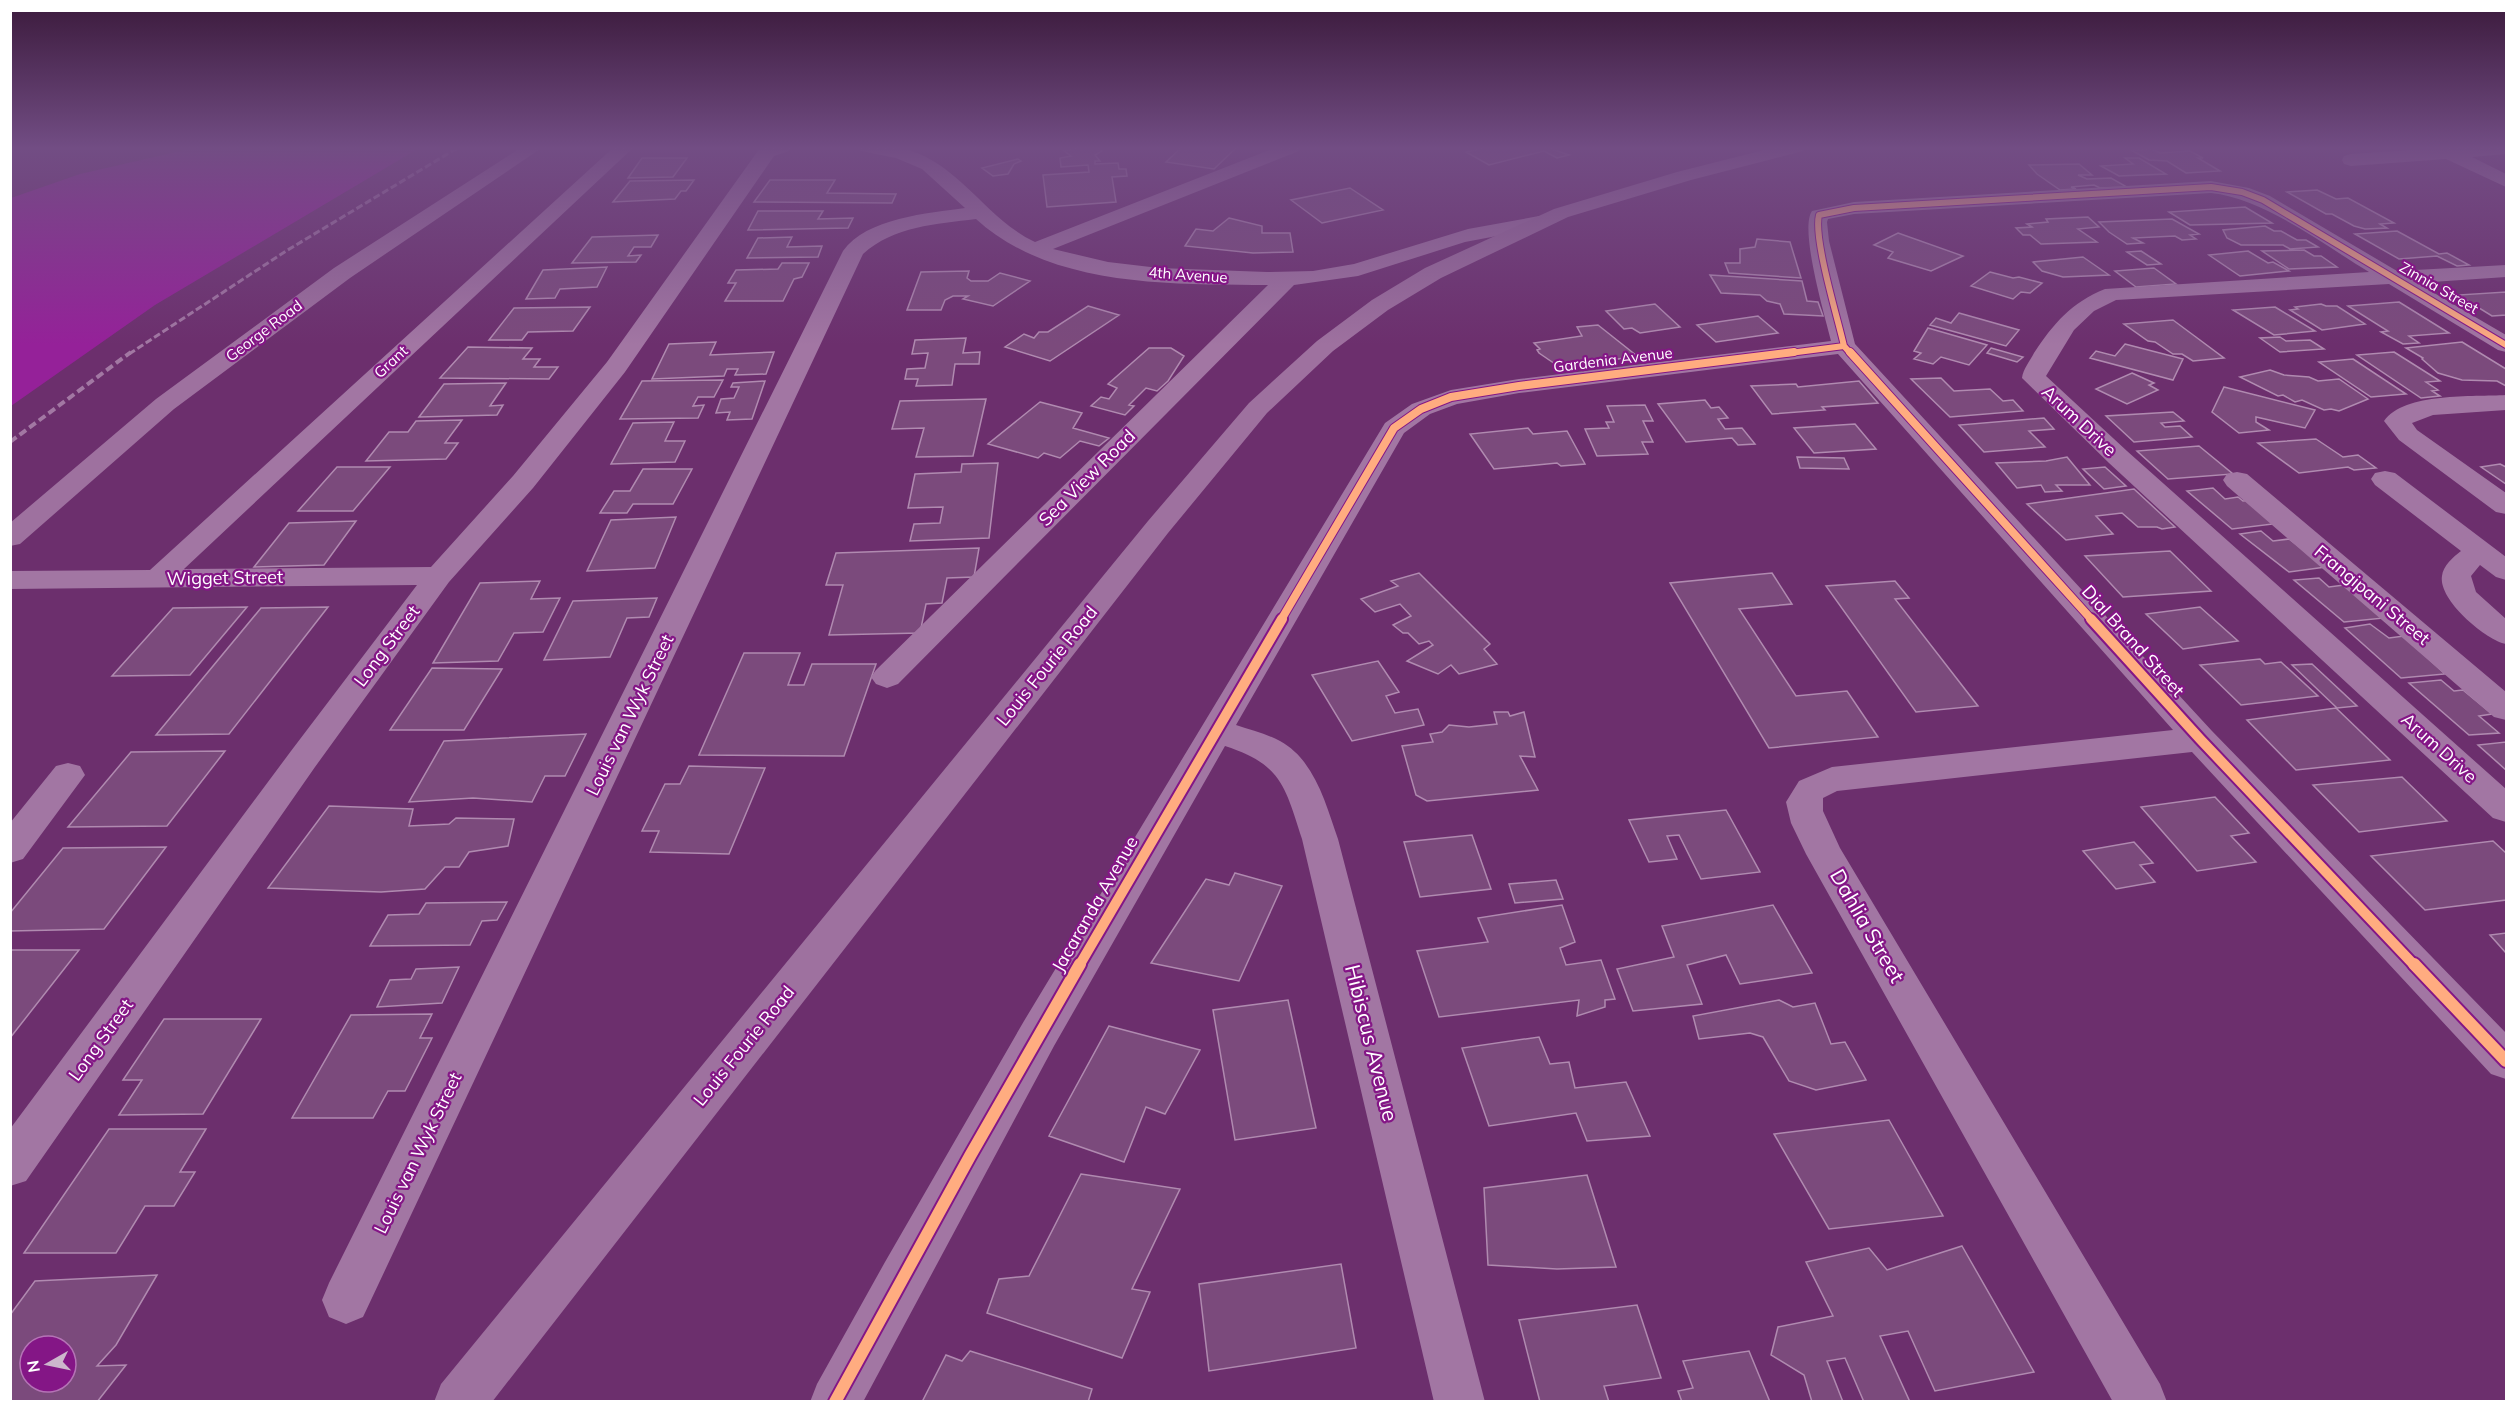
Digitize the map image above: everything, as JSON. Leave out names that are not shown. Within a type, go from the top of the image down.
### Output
[{"type":"main road","name":"George Road","points":[[10,538],[165,405],[342,273],[434,213]]},
{"type":"main road","name":"Louis Fourie Road","points":[[459,1401],[1150,536],[1258,408],[1325,346],[1380,305],[1432,273],[1561,213]]},
{"type":"street","name":"Grant","points":[[157,579],[554,213]]},
{"type":"street","name":"Long Street","points":[[10,1166],[296,769],[439,576],[523,482],[616,367],[724,213]]},
{"type":"street","name":"Louis van Wyk Street","points":[[346,1300],[854,251],[873,236],[892,228],[975,213]]},
{"type":"street","name":"4th Avenue","points":[[981,213],[1006,236],[1035,250],[1076,263],[1137,272],[1197,277],[1287,279],[1357,270],[1458,238],[1539,222]]},
{"type":"street","points":[[1035,250],[1058,238],[1123,213]]},
{"type":"street","name":"Dial Brand Street","points":[[1825,213],[1819,215],[1817,222],[1819,241],[1844,346],[2200,739],[2506,1061]]},
{"type":"street","name":"Zinnia Street","points":[[2286,213],[2506,345]]},
{"type":"street","name":"Arum Drive","points":[[2506,271],[2127,293],[2100,298],[2067,321],[2035,372],[2034,378],[2506,808]]},
{"type":"street","name":"Sea View Road","points":[[887,676],[1287,279]]},
{"type":"street","name":"Gardenia Avenue","points":[[1394,428],[1421,410],[1451,397],[1844,346]]},
{"type":"street","points":[[2506,403],[2421,409],[2405,413],[2397,421],[2408,435],[2506,506]]},
{"type":"street","name":"Jacaranda Avenue","points":[[835,1401],[889,1300],[1098,929],[1218,731],[1394,428]]},
{"type":"street","points":[[2385,479],[2506,571]]},
{"type":"street","name":"Frangipani Street","points":[[2236,480],[2506,709]]},
{"type":"street","points":[[2480,551],[2460,567],[2457,581],[2463,598],[2506,634]]},
{"type":"street","name":"Wigget Street","points":[[10,580],[439,576]]},
{"type":"street","name":"Hibiscus Avenue","points":[[1218,731],[1270,751],[1293,771],[1306,797],[1320,839],[1460,1401]]},
{"type":"street","name":"Dahlia Street","points":[[2142,1401],[1856,908],[1813,831],[1803,804],[1806,794],[1814,786],[1832,779],[2200,739]]},
{"type":"street","points":[[10,849],[68,775]]},
{"type":"shaded area","points":[[11,213],[310,213],[155,305],[11,406]]},
{"type":"building","points":[[757,213],[822,213],[818,219],[853,218],[848,228],[748,230]]},
{"type":"building","points":[[1308,213],[1369,213],[1322,223]]},
{"type":"building","points":[[2170,213],[2255,213],[2272,223],[2190,225]]},
{"type":"building","points":[[2324,213],[2375,213],[2394,223],[2380,224],[2387,228],[2365,229],[2354,226],[2332,214]]},
{"type":"building","points":[[2088,217],[2099,227],[2078,229],[2097,242],[2041,244],[2030,235],[2023,235],[2016,228],[2032,227],[2027,224],[2048,222],[2046,219]]},
{"type":"building","points":[[1229,218],[1262,226],[1262,233],[1290,233],[1293,252],[1253,253],[1185,246],[1196,229],[1213,231]]},
{"type":"building","points":[[2172,219],[2199,234],[2190,235],[2196,239],[2182,240],[2175,236],[2133,238],[2143,243],[2127,244],[2099,222]]},
{"type":"building","points":[[2265,226],[2274,231],[2281,231],[2297,240],[2306,240],[2318,247],[2290,249],[2283,245],[2241,245],[2227,238],[2223,230]]},
{"type":"building","points":[[2397,231],[2439,254],[2447,253],[2469,265],[2457,266],[2437,256],[2399,259],[2355,234]]},
{"type":"building","points":[[1898,233],[1963,256],[1931,271],[1888,258],[1893,252],[1874,245]]},
{"type":"building","points":[[658,235],[651,247],[634,247],[628,256],[641,255],[636,262],[572,263],[592,237]]},
{"type":"building","points":[[792,237],[787,247],[822,246],[818,257],[747,258],[758,238]]},
{"type":"building","points":[[1757,239],[1790,242],[1801,278],[1729,273],[1725,263],[1740,263],[1740,249],[1755,247]]},
{"type":"building","points":[[2304,250],[2314,256],[2321,256],[2337,267],[2289,269],[2262,251]]},
{"type":"building","points":[[2141,251],[2161,264],[2147,265],[2127,252]]},
{"type":"building","points":[[2248,251],[2268,263],[2273,262],[2289,271],[2240,276],[2209,255]]},
{"type":"building","points":[[2083,257],[2109,275],[2063,277],[2042,271],[2033,262]]},
{"type":"building","points":[[782,263],[809,263],[802,277],[794,279],[783,301],[725,301],[736,283],[728,283],[736,270],[778,269]]},
{"type":"building","points":[[607,267],[597,287],[560,289],[555,298],[526,299],[543,270]]},
{"type":"building","points":[[2154,268],[2176,284],[2136,287],[2115,271]]},
{"type":"building","points":[[969,271],[967,278],[971,281],[988,281],[1000,273],[1030,281],[993,306],[963,299],[968,296],[953,296],[945,300],[941,310],[907,310],[921,272]]},
{"type":"building","points":[[1990,272],[2042,283],[2030,293],[2021,292],[2013,299],[1971,286]]},
{"type":"building","points":[[1710,275],[1802,281],[1807,301],[1818,302],[1823,316],[1784,314],[1780,304],[1767,301],[1760,295],[1721,293]]},
{"type":"building","points":[[2506,292],[2506,315],[2492,316],[2458,295]]},
{"type":"building","points":[[2399,302],[2449,333],[2409,336],[2419,343],[2403,344],[2381,332],[2388,331],[2348,306]]},
{"type":"building","points":[[1655,304],[1680,327],[1640,333],[1632,328],[1624,329],[1606,311]]},
{"type":"building","points":[[2321,304],[2337,306],[2365,324],[2322,330],[2290,310],[2298,309],[2295,307]]},
{"type":"building","points":[[1088,306],[1119,315],[1050,361],[1005,347],[1024,334],[1034,338],[1039,332],[1048,332]]},
{"type":"building","points":[[590,307],[573,331],[528,332],[522,340],[489,340],[514,308]]},
{"type":"building","points":[[2275,307],[2315,331],[2274,335],[2233,310]]},
{"type":"building","points":[[1959,313],[2019,330],[2006,346],[1930,325],[1936,318],[1951,323]]},
{"type":"building","points":[[1758,316],[1778,333],[1716,342],[1697,325]]},
{"type":"building","points":[[2173,320],[2224,358],[2193,361],[2182,354],[2173,354],[2155,342],[2148,341],[2124,324]]},
{"type":"building","points":[[1598,325],[1637,356],[1561,368],[1539,353],[1537,350],[1540,349],[1534,343],[1582,336],[1577,327]]},
{"type":"building","points":[[1928,328],[1987,345],[1969,365],[1941,357],[1933,364],[1914,359],[1921,353],[1914,351]]},
{"type":"building","points":[[2280,337],[2286,341],[2310,340],[2324,349],[2280,352],[2260,338]]},
{"type":"building","points":[[966,338],[963,353],[980,352],[979,364],[955,364],[952,385],[916,386],[918,379],[905,379],[907,369],[925,368],[928,353],[912,354],[915,340]]},
{"type":"building","points":[[716,342],[710,355],[774,352],[766,374],[735,375],[738,369],[727,369],[724,376],[652,379],[669,344]]},
{"type":"building","points":[[2462,342],[2506,369],[2506,386],[2497,381],[2462,380],[2438,373],[2423,358],[2406,348]]},
{"type":"building","points":[[2125,344],[2183,359],[2173,380],[2090,358],[2096,351],[2115,356]]},
{"type":"building","points":[[468,347],[532,348],[523,359],[540,359],[534,367],[558,367],[549,379],[440,378]]},
{"type":"building","points":[[1149,348],[1171,348],[1184,356],[1168,381],[1157,391],[1146,388],[1129,405],[1134,406],[1125,415],[1091,406],[1101,397],[1109,399],[1117,388],[1108,384]]},
{"type":"building","points":[[1991,348],[2023,357],[2017,362],[1987,353]]},
{"type":"building","points":[[2394,352],[2440,381],[2426,382],[2438,390],[2432,391],[2440,396],[2421,398],[2357,355]]},
{"type":"building","points":[[2353,359],[2406,394],[2371,397],[2319,362]]},
{"type":"building","points":[[2270,370],[2284,375],[2309,377],[2318,381],[2339,379],[2368,399],[2339,411],[2324,410],[2302,400],[2295,402],[2283,395],[2278,396],[2240,377]]},
{"type":"building","points":[[2132,373],[2154,383],[2149,385],[2158,390],[2127,404],[2096,389]]},
{"type":"building","points":[[1941,378],[1954,391],[1990,389],[2003,401],[2013,400],[2023,411],[1950,417],[1911,379]]},
{"type":"building","points":[[723,380],[714,397],[698,397],[693,406],[704,405],[698,418],[620,419],[642,381]]},
{"type":"building","points":[[765,381],[752,419],[727,420],[730,412],[716,413],[721,399],[734,398],[739,387],[731,387],[733,383]]},
{"type":"building","points":[[1859,381],[1878,403],[1822,407],[1825,410],[1772,414],[1751,386],[1796,384],[1798,387]]},
{"type":"building","points":[[506,383],[490,406],[503,405],[497,415],[419,417],[444,384]]},
{"type":"building","points":[[2224,387],[2315,410],[2305,428],[2256,417],[2256,422],[2269,430],[2239,433],[2212,412]]},
{"type":"building","points":[[986,399],[973,456],[916,457],[924,428],[892,429],[900,401]]},
{"type":"building","points":[[1705,400],[1711,408],[1719,407],[1728,418],[1718,419],[1725,429],[1742,428],[1755,444],[1738,445],[1732,438],[1686,442],[1658,404]]},
{"type":"building","points":[[1040,402],[1082,413],[1073,428],[1109,438],[1099,446],[1080,441],[1060,458],[1044,453],[1038,458],[988,444]]},
{"type":"building","points":[[1645,405],[1653,421],[1643,421],[1653,442],[1642,442],[1648,454],[1597,456],[1585,429],[1609,428],[1606,422],[1614,422],[1607,406]]},
{"type":"building","points":[[2173,412],[2184,421],[2161,423],[2165,427],[2180,426],[2192,437],[2134,442],[2106,416]]},
{"type":"building","points":[[2044,418],[2054,429],[2029,431],[2045,447],[1984,452],[1959,425]]},
{"type":"building","points":[[462,420],[445,443],[458,443],[446,459],[366,461],[389,432],[408,432],[416,421]]},
{"type":"building","points":[[674,422],[665,441],[685,441],[675,462],[611,464],[633,423]]},
{"type":"building","points":[[1855,424],[1876,449],[1814,453],[1794,428]]},
{"type":"building","points":[[1528,428],[1533,434],[1567,431],[1585,464],[1561,466],[1557,463],[1494,469],[1470,434]]},
{"type":"building","points":[[2316,439],[2343,457],[2358,455],[2376,468],[2354,470],[2348,467],[2299,473],[2258,443]]},
{"type":"building","points":[[2199,446],[2233,474],[2168,479],[2137,451]]},
{"type":"building","points":[[1797,457],[1844,458],[1849,469],[1800,468]]},
{"type":"building","points":[[2067,457],[2090,485],[2056,485],[2062,491],[2045,492],[2041,485],[2017,488],[1996,463],[2046,461]]},
{"type":"building","points":[[998,463],[989,538],[910,541],[914,524],[940,523],[943,507],[908,508],[915,474],[961,472],[962,464]]},
{"type":"building","points":[[2500,464],[2506,467],[2506,484],[2481,467]]},
{"type":"building","points":[[337,467],[390,467],[353,511],[298,511]]},
{"type":"building","points":[[2105,467],[2126,486],[2104,489],[2083,469]]},
{"type":"building","points":[[643,469],[692,469],[673,504],[633,504],[627,513],[600,513],[614,491],[630,491]]},
{"type":"building","points":[[2213,488],[2225,499],[2238,497],[2243,501],[2253,500],[2273,524],[2232,529],[2187,491]]},
{"type":"building","points":[[2134,489],[2175,527],[2162,529],[2138,527],[2122,513],[2096,516],[2113,534],[2066,540],[2027,504]]},
{"type":"building","points":[[676,517],[655,568],[587,571],[611,520]]},
{"type":"building","points":[[356,521],[324,565],[254,567],[289,523]]},
{"type":"building","points":[[2261,531],[2273,541],[2289,539],[2326,567],[2289,572],[2240,534]]},
{"type":"building","points":[[979,548],[974,577],[947,578],[942,603],[926,604],[920,633],[829,635],[843,585],[826,585],[836,553]]},
{"type":"building","points":[[2170,551],[2211,591],[2123,597],[2085,556]]},
{"type":"building","points":[[1419,573],[1490,644],[1484,649],[1497,664],[1459,674],[1451,665],[1438,674],[1407,661],[1433,645],[1429,641],[1419,644],[1408,633],[1403,633],[1393,625],[1411,616],[1400,604],[1375,612],[1361,599],[1398,586],[1391,581]]},
{"type":"building","points":[[1772,573],[1792,604],[1739,609],[1796,696],[1847,691],[1878,737],[1769,748],[1670,583]]},
{"type":"building","points":[[2319,578],[2329,587],[2344,585],[2384,618],[2344,622],[2294,580]]},
{"type":"building","points":[[540,581],[531,599],[560,598],[543,632],[514,633],[498,661],[433,663],[480,583]]},
{"type":"building","points":[[1895,581],[1909,598],[1895,599],[1978,706],[1916,712],[1826,586]]},
{"type":"building","points":[[657,598],[649,617],[627,618],[610,657],[544,660],[573,601]]},
{"type":"building","points":[[247,607],[190,675],[112,676],[173,608]]},
{"type":"building","points":[[328,607],[229,734],[156,735],[261,608]]},
{"type":"building","points":[[2200,607],[2238,641],[2183,649],[2146,614]]},
{"type":"building","points":[[2370,624],[2389,638],[2404,636],[2445,674],[2401,678],[2345,628]]},
{"type":"building","points":[[744,653],[800,653],[788,685],[804,685],[812,664],[876,664],[844,756],[699,755]]},
{"type":"building","points":[[2260,659],[2265,664],[2281,662],[2318,696],[2241,705],[2200,665]]},
{"type":"building","points":[[1378,661],[1399,692],[1386,696],[1395,713],[1418,709],[1424,725],[1352,741],[1312,675]]},
{"type":"building","points":[[2312,664],[2357,706],[2337,708],[2292,665]]},
{"type":"building","points":[[432,668],[502,669],[464,730],[390,730]]},
{"type":"building","points":[[2441,680],[2454,691],[2463,690],[2492,714],[2479,716],[2499,733],[2469,735],[2409,683]]},
{"type":"building","points":[[2336,708],[2390,760],[2296,770],[2247,720]]},
{"type":"building","points":[[1494,712],[1508,712],[1510,716],[1524,712],[1535,757],[1520,756],[1538,790],[1427,801],[1416,795],[1402,746],[1433,742],[1430,734],[1442,732],[1449,725],[1469,727],[1497,724]]},
{"type":"building","points":[[586,734],[565,776],[545,776],[532,802],[473,798],[409,802],[444,741]]},
{"type":"building","points":[[2506,742],[2506,770],[2478,745]]},
{"type":"building","points":[[225,751],[167,826],[68,827],[131,752]]},
{"type":"building","points":[[689,766],[765,768],[729,854],[650,852],[659,831],[642,831],[665,784],[680,784]]},
{"type":"building","points":[[2402,777],[2447,821],[2359,832],[2313,785]]},
{"type":"building","points":[[2215,797],[2249,833],[2231,836],[2256,862],[2197,871],[2141,807]]},
{"type":"building","points":[[329,806],[413,809],[409,826],[449,824],[456,818],[514,819],[508,846],[469,852],[459,867],[445,867],[425,889],[381,892],[268,888]]},
{"type":"building","points":[[1726,810],[1760,872],[1701,879],[1679,835],[1667,836],[1677,859],[1649,862],[1629,820]]},
{"type":"building","points":[[1472,835],[1491,889],[1420,897],[1404,842]]},
{"type":"building","points":[[2493,841],[2506,853],[2506,900],[2425,910],[2371,856]]},
{"type":"building","points":[[2134,842],[2153,863],[2140,865],[2155,882],[2116,889],[2083,851]]},
{"type":"building","points":[[166,847],[104,929],[10,931],[10,913],[63,848]]},
{"type":"building","points":[[1235,873],[1282,886],[1239,981],[1151,963],[1206,879],[1229,885]]},
{"type":"building","points":[[1556,880],[1563,899],[1515,903],[1509,884]]},
{"type":"building","points":[[507,902],[497,920],[482,921],[470,945],[370,946],[388,915],[419,914],[426,903]]},
{"type":"building","points":[[1562,905],[1575,942],[1560,948],[1566,965],[1601,960],[1615,999],[1605,1000],[1605,1007],[1577,1016],[1579,1000],[1439,1017],[1417,951],[1488,942],[1478,918]]},
{"type":"building","points":[[1773,905],[1812,973],[1740,984],[1726,955],[1687,965],[1702,1004],[1633,1011],[1617,969],[1674,957],[1662,926]]},
{"type":"building","points":[[2506,933],[2506,953],[2490,935]]},
{"type":"building","points":[[10,950],[79,950],[10,1038]]},
{"type":"building","points":[[459,967],[442,1003],[377,1007],[390,980],[411,979],[416,969]]},
{"type":"building","points":[[1288,1000],[1316,1128],[1235,1140],[1213,1010]]},
{"type":"building","points":[[1779,1000],[1793,1007],[1815,1003],[1831,1044],[1845,1042],[1866,1080],[1816,1090],[1789,1081],[1763,1037],[1750,1033],[1699,1039],[1693,1016]]},
{"type":"building","points":[[432,1014],[420,1038],[432,1038],[405,1091],[388,1091],[373,1118],[292,1118],[351,1015]]},
{"type":"building","points":[[164,1019],[261,1019],[203,1114],[119,1115],[142,1080],[123,1080]]},
{"type":"building","points":[[1109,1026],[1200,1050],[1165,1114],[1146,1107],[1124,1162],[1049,1136]]},
{"type":"building","points":[[1539,1037],[1550,1064],[1569,1062],[1575,1088],[1626,1082],[1650,1136],[1587,1141],[1576,1113],[1489,1126],[1462,1048]]},
{"type":"building","points":[[1889,1120],[1943,1216],[1829,1229],[1774,1134]]},
{"type":"building","points":[[109,1129],[206,1129],[180,1172],[195,1172],[174,1206],[145,1206],[116,1253],[24,1253]]},
{"type":"building","points":[[1081,1174],[1180,1189],[1132,1289],[1150,1292],[1122,1358],[987,1313],[999,1279],[1029,1276]]},
{"type":"building","points":[[1587,1175],[1616,1267],[1557,1269],[1488,1265],[1484,1188]]},
{"type":"building","points":[[1962,1246],[2034,1372],[1935,1391],[1908,1331],[1880,1336],[1910,1402],[1864,1402],[1845,1358],[1827,1361],[1843,1402],[1812,1402],[1804,1375],[1771,1355],[1778,1327],[1833,1316],[1806,1262],[1869,1248],[1887,1270]]},
{"type":"building","points":[[1341,1264],[1356,1348],[1209,1371],[1199,1284]]},
{"type":"building","points":[[157,1275],[116,1345],[97,1366],[126,1365],[97,1402],[10,1402],[10,1315],[35,1281]]},
{"type":"building","points":[[1637,1305],[1661,1378],[1604,1386],[1609,1402],[1540,1402],[1519,1320]]},
{"type":"building","points":[[970,1351],[1092,1389],[1088,1402],[922,1402],[946,1355],[962,1361]]},
{"type":"building","points":[[1749,1351],[1770,1402],[1682,1402],[1678,1391],[1693,1388],[1683,1361]]},
{"type":"railway","points":[[129,354],[286,251],[349,213]]},
{"type":"railway","points":[[10,442],[131,352]]},
{"type":"cycle path","points":[[1830,213],[1819,215],[1817,222],[1819,241],[1844,346],[2200,739],[2506,1061]]},
{"type":"cycle path","points":[[2285,213],[2506,345]]},
{"type":"cycle path","points":[[835,1402],[1039,1034],[1394,428],[1421,409],[1451,397],[1519,386],[1844,346]]}]
